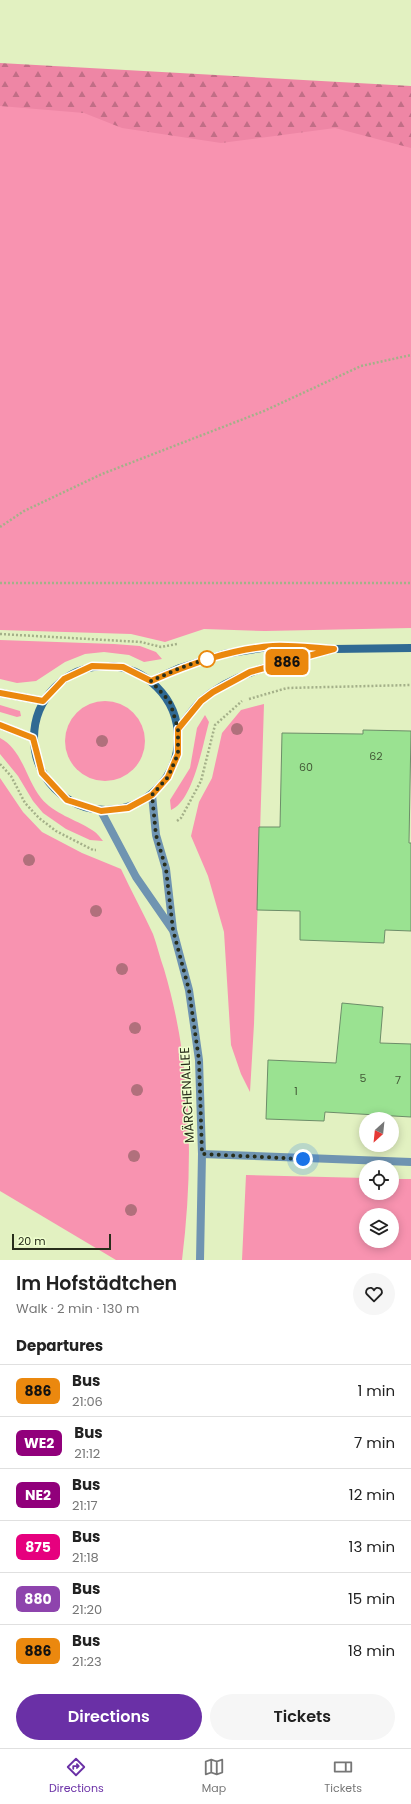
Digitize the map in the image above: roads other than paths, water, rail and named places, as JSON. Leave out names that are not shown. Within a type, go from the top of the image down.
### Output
[{"type":"street","points":[[151,681],[180,668],[224,654],[274,646],[334,649],[411,648]]},
{"type":"street","points":[[178,729],[201,701],[213,692],[250,672],[334,649]]},
{"type":"street","points":[[92,666],[123,667],[151,681],[170,702],[178,729],[178,754],[168,777],[152,795],[128,808],[101,811],[67,800],[42,773],[33,738],[43,701],[64,679],[92,666]]},
{"type":"street","points":[[0,693],[43,701]]},
{"type":"street","points":[[0,725],[33,738]]},
{"type":"street","name":"MÄRCHENALLEE","points":[[152,795],[156,835],[166,869],[173,930],[189,990],[199,1060],[202,1154],[200,1260]]},
{"type":"street","name":"MÄRCHENALLEE","points":[[101,811],[136,877],[173,930]]},
{"type":"street","points":[[202,1154],[411,1162]]}]
